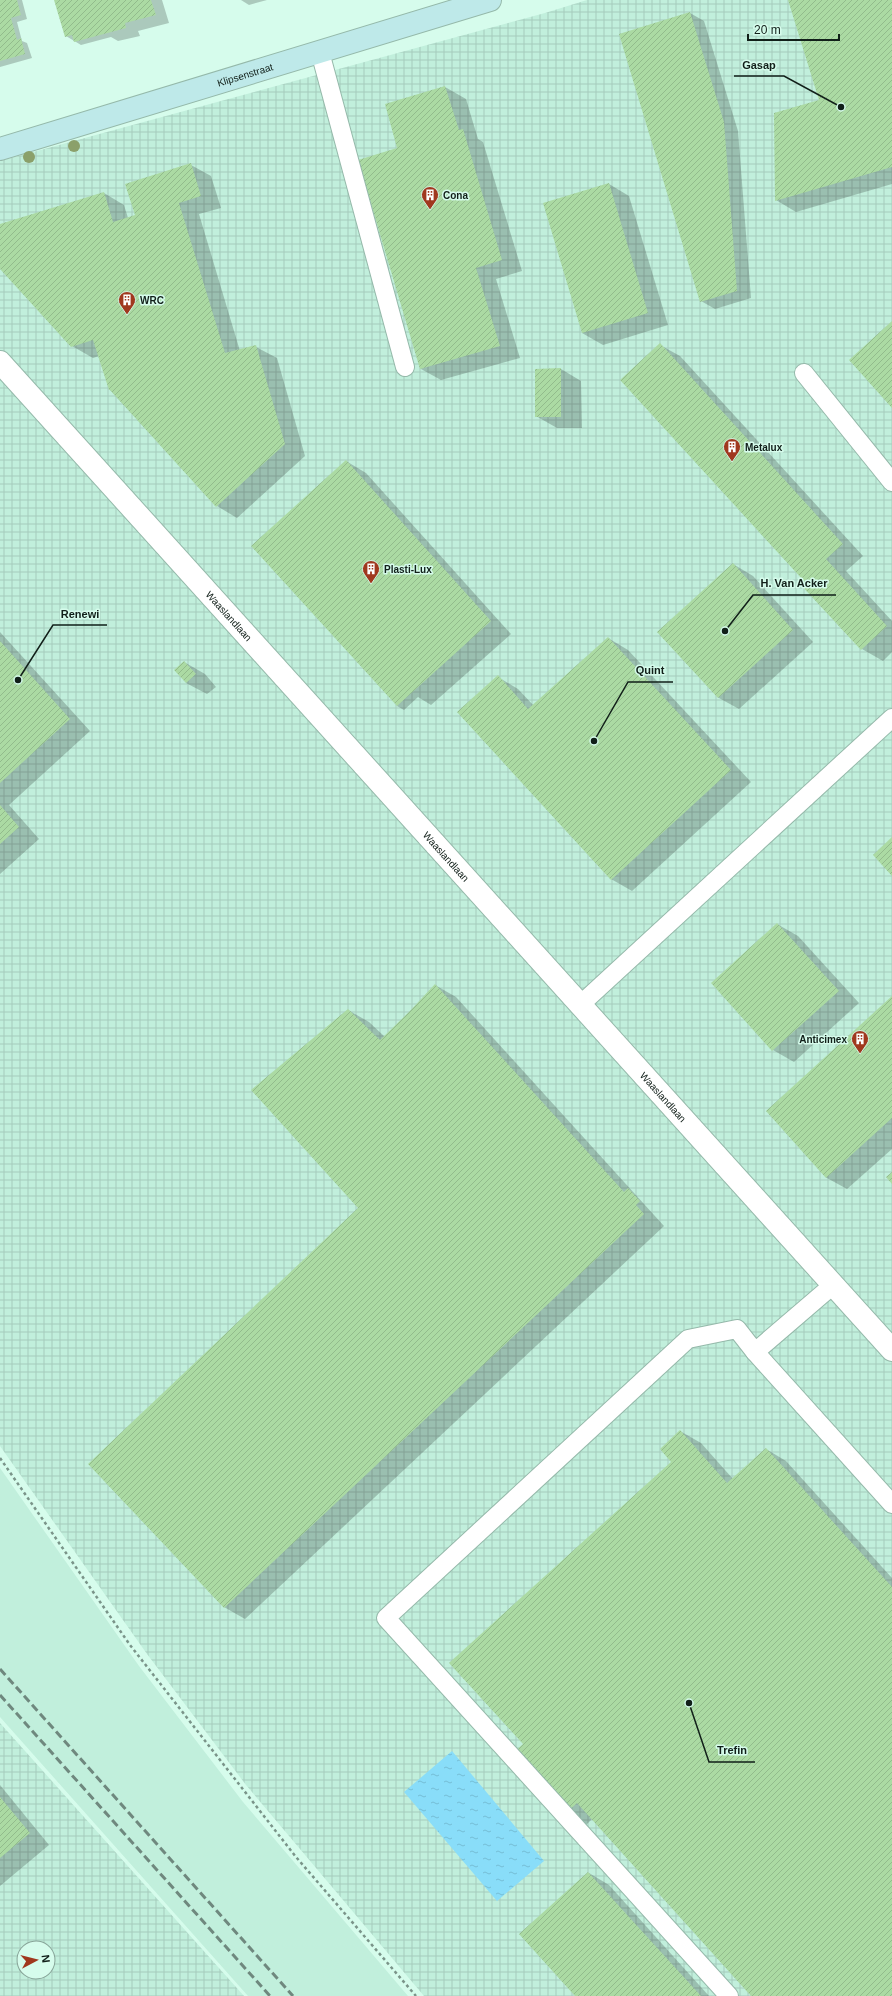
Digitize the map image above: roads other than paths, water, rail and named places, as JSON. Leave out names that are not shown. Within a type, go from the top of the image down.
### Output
[{"type":"street","name":"Klipsenstraat","points":[[0,149],[490,0]]},
{"type":"street","name":"Waaslandlaan","points":[[0,362],[892,1350]]},
{"type":"lane","points":[[320,52],[405,367]]},
{"type":"lane","points":[[804,373],[892,482]]},
{"type":"lane","points":[[580,1005],[892,718]]},
{"type":"lane","points":[[755,1352],[833,1285]]},
{"type":"lane","points":[[729,1996],[386,1618],[688,1339],[737,1330],[892,1504]]},
{"type":"water","points":[[452,1751],[544,1861],[497,1901],[404,1792]]},
{"type":"railway","points":[[0,1669],[293,1996]]},
{"type":"railway","points":[[0,1695],[270,1996]]},
{"type":"place","name":"Gasap","points":[[841,107]]},
{"type":"place","name":"Cona","points":[[430,210]]},
{"type":"place","name":"WRC","points":[[127,315]]},
{"type":"place","name":"Metalux","points":[[732,462]]},
{"type":"place","name":"Plasti-Lux","points":[[371,584]]},
{"type":"place","name":"H. Van Acker","points":[[725,631]]},
{"type":"place","name":"Renewi","points":[[18,680]]},
{"type":"place","name":"Quint","points":[[594,741]]},
{"type":"place","name":"Anticimex","points":[[860,1054]]},
{"type":"place","name":"Trefin","points":[[689,1703]]}]
